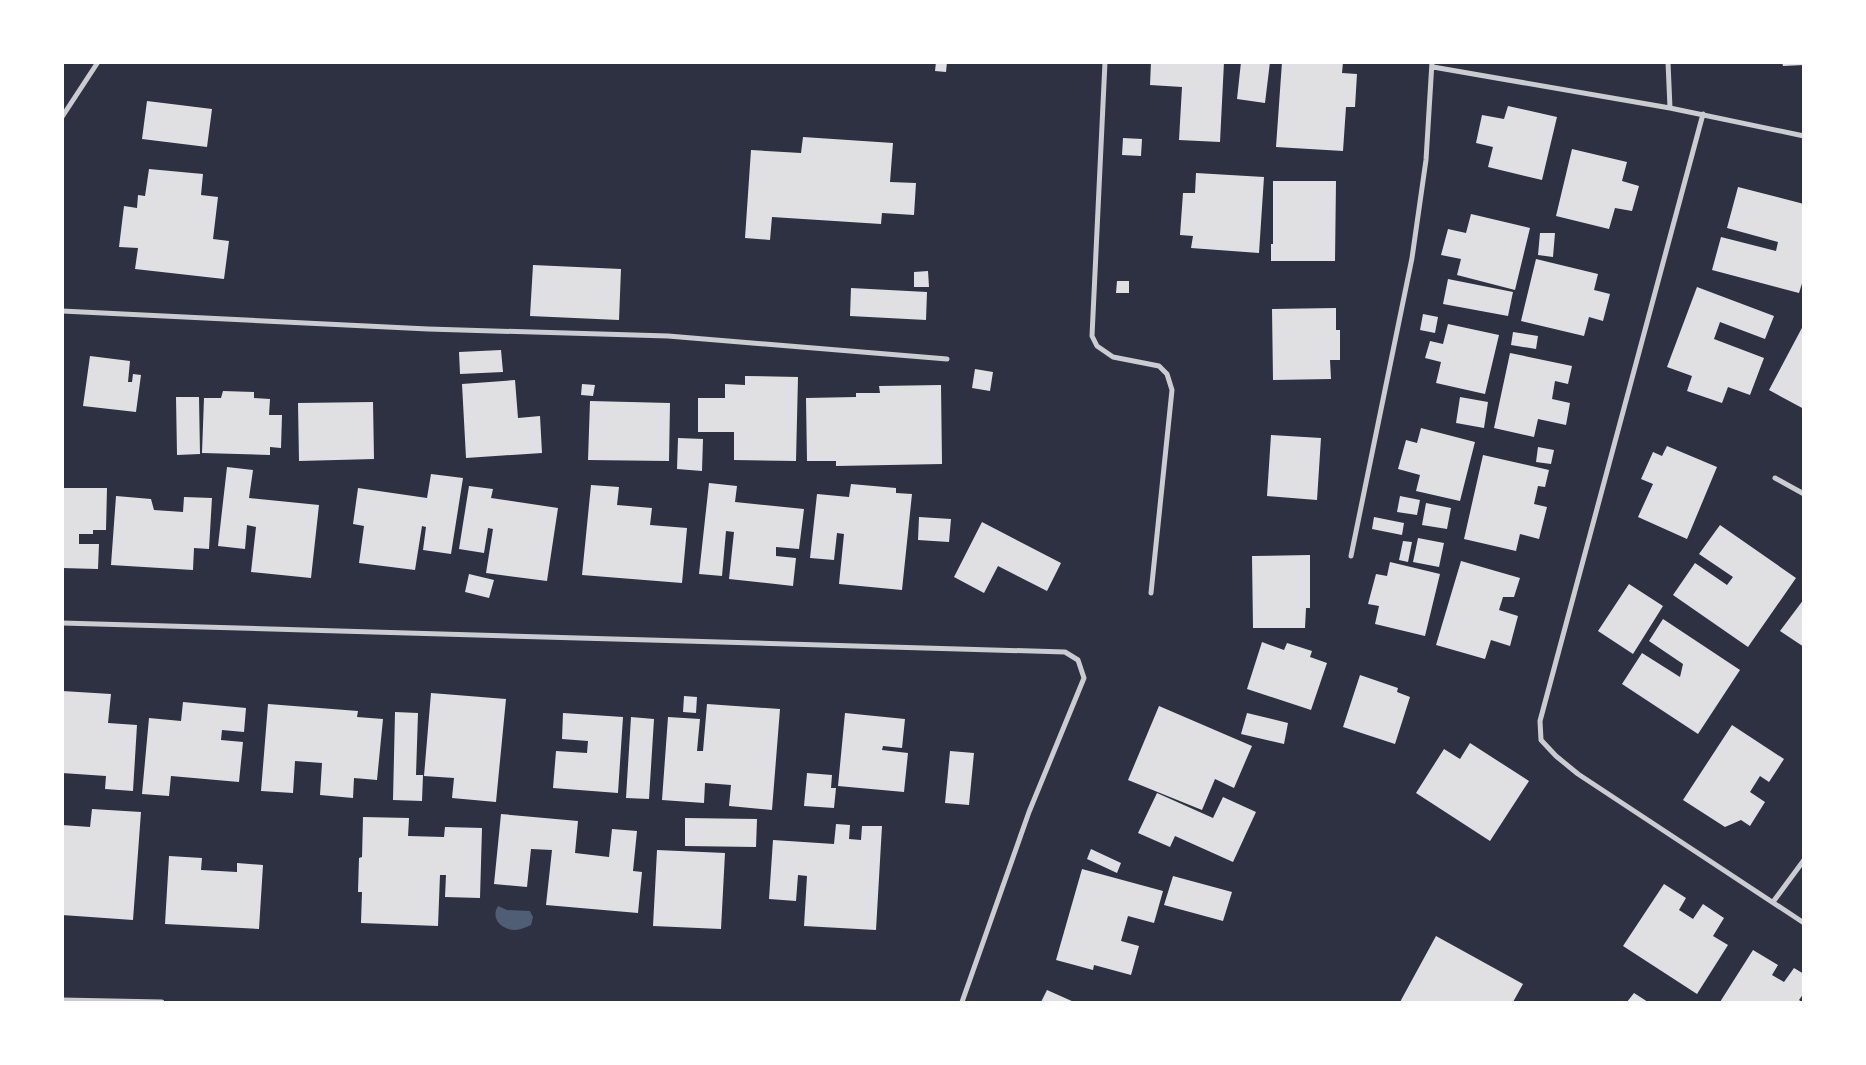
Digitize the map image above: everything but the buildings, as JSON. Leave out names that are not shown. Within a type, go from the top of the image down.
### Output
[{"type":"street","points":[[62,117],[98,62]]},
{"type":"street","points":[[1106,62],[1092,336],[1097,346],[1113,357],[1159,366],[1167,374],[1172,390],[1151,593]]},
{"type":"street","points":[[1668,62],[1670,108]]},
{"type":"street","points":[[1351,556],[1412,258],[1426,160],[1433,65],[1703,114],[1804,136]]},
{"type":"street","points":[[1703,114],[1540,721],[1541,740],[1556,756],[1578,774],[1804,923]]},
{"type":"street","points":[[62,311],[428,330],[668,336],[947,359]]},
{"type":"street","points":[[1776,478],[1804,494]]},
{"type":"street","points":[[62,623],[1065,652],[1078,660],[1084,678],[1028,812],[962,1002]]},
{"type":"street","points":[[1773,902],[1804,860]]},
{"type":"street","points":[[62,1000],[162,1002]]},
{"type":"water","points":[[498,906],[507,910],[530,911],[533,917],[531,925],[515,930],[502,926],[495,915]]}]
